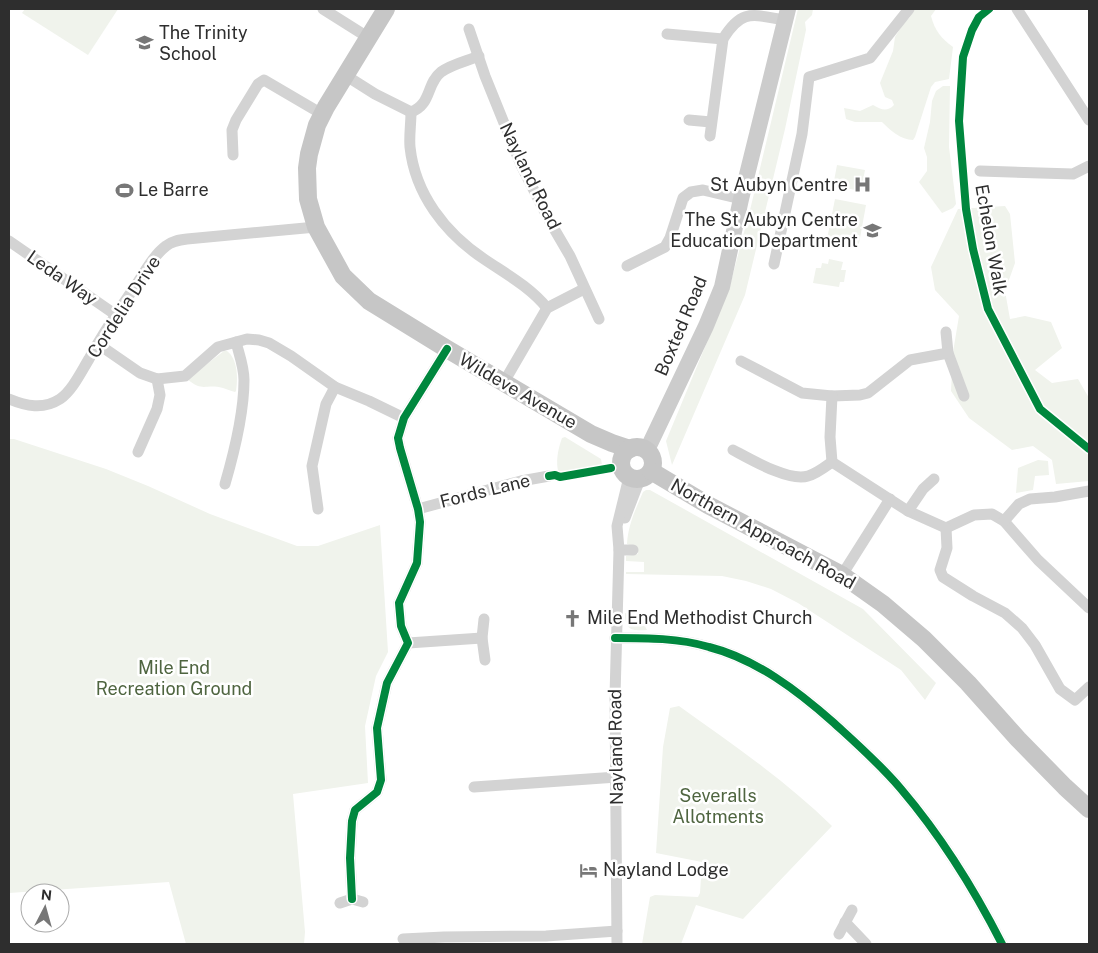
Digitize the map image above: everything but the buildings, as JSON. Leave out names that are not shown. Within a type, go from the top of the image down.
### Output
[{"type":"main road","name":"Wildeve Avenue","points":[[386,9],[322,114],[309,154],[307,168],[308,199],[316,227],[343,276],[369,301],[591,434],[612,443],[636,465]]},
{"type":"main road","name":"Northern Approach Road","points":[[636,465],[842,575],[883,604],[924,639],[1065,788],[1089,809]]},
{"type":"main road","name":"Northern Approach Road","points":[[1065,788],[1089,802]]},
{"type":"street","points":[[323,9],[369,38]]},
{"type":"street","points":[[774,264],[802,134],[809,77],[870,58],[909,9]]},
{"type":"street","points":[[1017,9],[1089,120]]},
{"type":"street","points":[[710,136],[723,39],[730,28],[749,15],[787,14]]},
{"type":"street","name":"Boxted Road","points":[[636,465],[706,326],[722,287],[741,199],[787,14]]},
{"type":"street","name":"Nayland Road","points":[[470,29],[522,166],[549,220],[570,256],[599,318]]},
{"type":"street","points":[[667,34],[723,39]]},
{"type":"street","points":[[345,75],[375,94],[411,112],[418,110],[424,104],[440,73],[450,67],[479,56]]},
{"type":"street","points":[[232,155],[231,137],[236,120],[258,84],[264,80],[322,114]]},
{"type":"street","points":[[411,112],[410,146],[415,170],[428,203],[449,231],[464,245],[536,294],[547,308]]},
{"type":"street","points":[[689,120],[712,122]]},
{"type":"street","points":[[980,171],[1073,174],[1089,166]]},
{"type":"street","points":[[627,266],[665,247],[670,238],[683,198],[691,192],[702,190],[741,199]]},
{"type":"street","name":"Cordelia Drive","points":[[9,399],[34,406],[44,406],[60,399],[67,393],[116,315],[160,251],[175,240],[316,227]]},
{"type":"street","name":"Leda Way","points":[[10,244],[116,315]]},
{"type":"street","points":[[504,382],[547,308],[584,289]]},
{"type":"street","points":[[946,332],[948,353],[964,396]]},
{"type":"street","points":[[98,344],[140,373],[157,379],[185,376],[218,348],[236,342],[247,339],[269,343],[335,387],[404,418]]},
{"type":"street","points":[[225,484],[234,452],[244,380],[236,342]]},
{"type":"street","points":[[408,643],[401,626],[399,602],[417,562],[420,522],[418,508],[398,438],[404,418],[447,349]]},
{"type":"street","points":[[741,361],[768,370],[802,393],[832,396],[860,395],[868,392],[910,360],[948,353]]},
{"type":"street","points":[[138,452],[157,409],[160,395],[157,379]]},
{"type":"street","points":[[318,509],[312,466],[326,404],[335,387]]},
{"type":"street","points":[[832,396],[830,437],[832,462]]},
{"type":"street","points":[[733,450],[768,468],[789,476],[807,477],[832,462]]},
{"type":"street","points":[[832,462],[908,511],[946,528],[974,515],[992,514],[1004,521],[1038,560],[1089,608]]},
{"type":"street","name":"Nayland Road","points":[[618,944],[615,638],[619,547],[617,526],[636,465]]},
{"type":"street","name":"Fords Lane","points":[[418,508],[521,481],[549,476]]},
{"type":"street","points":[[908,511],[923,489],[934,479]]},
{"type":"street","points":[[1004,521],[1019,504],[1030,499],[1055,497],[1089,490]]},
{"type":"street","points":[[842,575],[890,499]]},
{"type":"street","points":[[946,528],[947,548],[940,570],[943,577],[1005,613],[1022,628],[1060,688],[1075,700],[1089,687]]},
{"type":"street","points":[[619,547],[633,550]]},
{"type":"street","points":[[484,619],[482,638],[485,660]]},
{"type":"street","points":[[408,643],[482,638]]},
{"type":"street","points":[[615,638],[675,640],[710,647],[732,654],[783,682],[810,702],[875,761],[901,789],[936,834],[981,903],[1002,944]]},
{"type":"street","points":[[352,901],[350,858],[352,820],[355,810],[378,792],[380,780],[377,728],[387,683],[408,643]]},
{"type":"street","points":[[474,787],[617,776]]},
{"type":"street","points":[[838,934],[852,910]]},
{"type":"street","points":[[845,922],[866,944]]},
{"type":"street","points":[[403,939],[546,936],[617,931]]},
{"type":"green space","points":[[25,9],[118,9],[88,55],[22,13]]},
{"type":"green space","points":[[798,9],[813,9],[812,15],[805,22],[806,30],[785,129],[745,295],[672,465],[666,441],[729,289],[751,206]]},
{"type":"green space","points":[[913,9],[936,9],[931,16],[934,26],[953,47],[949,79],[935,82],[931,87],[915,137],[913,140],[909,140],[892,131],[882,122],[855,122],[846,119],[844,108],[860,111],[873,105],[886,110],[894,105],[892,100],[885,97],[880,83],[893,51],[895,37],[910,17]]},
{"type":"green space","points":[[943,86],[950,86],[949,147],[956,204],[953,208],[942,213],[919,182],[927,171],[927,157],[924,148],[930,122],[932,101],[936,91]]},
{"type":"green space","points":[[837,165],[865,170],[861,191],[845,188],[845,183],[834,181]]},
{"type":"green space","points":[[835,199],[866,205],[858,249],[826,244]]},
{"type":"green space","points":[[1005,206],[1010,214],[1015,263],[1005,291],[1010,319],[1025,316],[1051,322],[1062,348],[1035,370],[1052,383],[1078,379],[1089,398],[1089,481],[1056,484],[1052,460],[1033,446],[1012,450],[969,418],[951,391],[953,352],[959,316],[935,290],[931,267],[958,209]]},
{"type":"green space","points":[[829,259],[843,262],[841,270],[846,270],[844,282],[840,282],[839,287],[813,283],[816,268],[821,268],[822,263],[828,264]]},
{"type":"green space","points":[[224,351],[231,355],[235,364],[237,381],[235,392],[224,388],[197,386],[187,379]]},
{"type":"green space","points":[[565,437],[601,459],[601,468],[563,475],[559,474],[557,465],[558,451],[562,438]]},
{"type":"green space","name":"Mile End Recreation Ground","points":[[9,439],[106,469],[210,514],[297,546],[318,546],[380,525],[388,652],[376,676],[365,726],[368,783],[293,794],[305,932],[304,944],[186,944],[169,882],[70,889],[70,883],[20,883],[20,892],[9,893]]},
{"type":"green space","points":[[1038,460],[1048,461],[1049,475],[1035,476],[1033,490],[1016,493],[1018,468]]},
{"type":"green space","points":[[650,490],[863,609],[936,683],[925,700],[901,670],[798,603],[771,589],[722,576],[626,574],[626,572],[644,572],[644,562],[626,561],[626,556],[638,554],[638,548],[627,544],[635,510],[643,492]]},
{"type":"green space","points":[[625,613],[638,619],[647,630],[633,630],[630,628],[626,623]]},
{"type":"green space","name":"Severalls Allotments","points":[[679,706],[777,778],[832,826],[743,919],[696,905],[681,944],[642,944],[650,897],[655,895],[698,897],[700,893],[702,862],[656,853],[663,747],[670,708]]},
{"type":"cycle path","name":"Echelon Walk","points":[[989,9],[979,17],[972,30],[963,57],[959,121],[966,209],[973,249],[988,309],[1040,409],[1089,449]]},
{"type":"cycle path","points":[[352,899],[350,858],[352,821],[355,810],[377,792],[381,780],[377,728],[387,683],[408,643],[401,626],[399,603],[417,563],[420,522],[398,438],[404,418],[447,349]]},
{"type":"cycle path","points":[[549,476],[555,475],[560,477],[611,468]]},
{"type":"cycle path","points":[[615,638],[675,640],[726,652],[760,668],[806,699],[877,763],[916,807],[956,864],[1002,944]]},
{"type":"place","name":"The Trinity School","points":[[145,43]]},
{"type":"place","name":"St Aubyn Centre","points":[[862,185]]},
{"type":"place","name":"Le Barre","points":[[124,190]]},
{"type":"place","name":"The St Aubyn Centre Education Department","points":[[872,230]]},
{"type":"place","name":"Mile End Methodist Church","points":[[573,618]]},
{"type":"place","name":"Nayland Lodge","points":[[589,870]]}]
